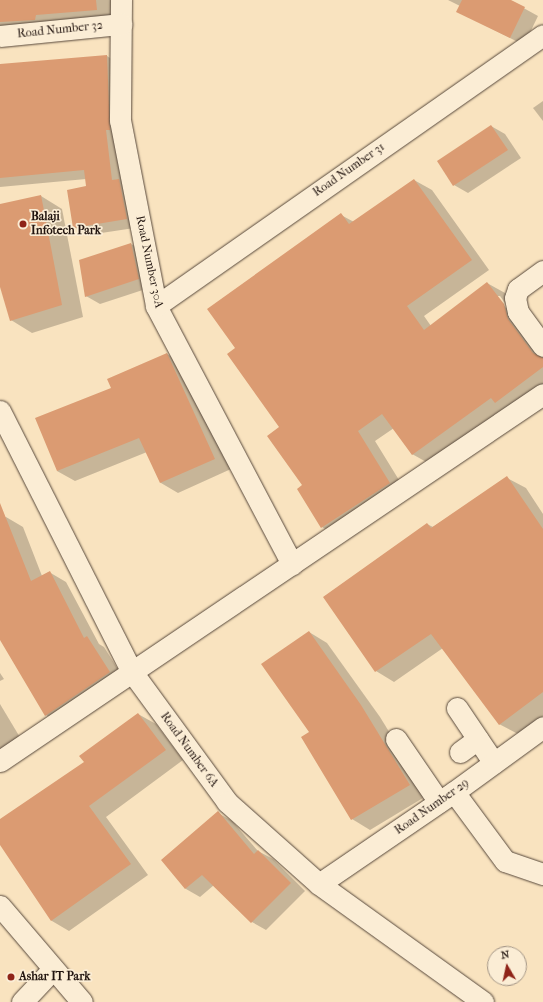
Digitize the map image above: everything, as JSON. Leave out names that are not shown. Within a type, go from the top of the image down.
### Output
[{"type":"street","name":"Road Number 30A","points":[[121,0],[120,120],[156,306],[292,564]]},
{"type":"street","name":"Road Number 32","points":[[0,36],[121,24]]},
{"type":"street","name":"Road Number 31","points":[[156,306],[543,34]]},
{"type":"street","points":[[542,342],[518,312],[515,298],[518,289],[543,271]]},
{"type":"street","points":[[0,761],[543,394]]},
{"type":"street","name":"Road Number 6A","points":[[0,411],[132,672],[227,802],[318,884],[483,1002]]},
{"type":"street","points":[[457,708],[494,763]]},
{"type":"street","name":"Road Number 29","points":[[318,884],[447,797],[543,727]]},
{"type":"street","points":[[396,739],[505,861],[543,874]]},
{"type":"street","points":[[460,752],[478,739]]},
{"type":"street","points":[[0,906],[52,969],[82,1002]]},
{"type":"street","points":[[22,1002],[52,969]]},
{"type":"building","points":[[0,0],[96,0],[97,10],[36,15],[35,20],[0,22]]},
{"type":"building","points":[[462,0],[511,0],[525,7],[510,38],[456,12]]},
{"type":"building","points":[[107,55],[110,130],[106,130],[112,180],[119,179],[127,219],[73,228],[67,190],[86,186],[84,170],[0,178],[0,64]]},
{"type":"building","points":[[491,125],[508,150],[453,186],[437,161]]},
{"type":"building","points":[[414,179],[472,260],[407,306],[424,330],[487,282],[504,304],[508,319],[533,353],[543,358],[543,367],[495,403],[491,398],[412,455],[382,414],[358,431],[390,483],[321,528],[297,489],[302,485],[267,436],[279,427],[227,354],[235,348],[207,309],[341,213],[349,224]]},
{"type":"building","points":[[41,195],[62,305],[10,321],[0,287],[0,204]]},
{"type":"building","points":[[131,243],[139,279],[85,297],[79,260]]},
{"type":"building","points":[[167,353],[215,459],[160,483],[139,438],[57,471],[35,418],[111,388],[107,379]]},
{"type":"building","points":[[507,476],[543,529],[543,692],[499,725],[431,634],[375,672],[323,597],[427,523],[431,528]]},
{"type":"building","points":[[0,503],[31,581],[50,571],[84,638],[87,636],[110,672],[45,716],[0,640]]},
{"type":"building","points":[[309,631],[361,705],[410,785],[351,820],[301,737],[309,732],[261,664]]},
{"type":"building","points":[[138,713],[166,750],[89,806],[131,864],[51,921],[0,845],[0,819],[84,762],[79,756]]},
{"type":"building","points":[[218,811],[254,854],[258,850],[291,883],[251,923],[202,875],[185,889],[161,860]]},
{"type":"place","name":"Balaji Infotech Park","points":[[23,224]]},
{"type":"place","name":"Ashar IT Park","points":[[11,977]]}]
